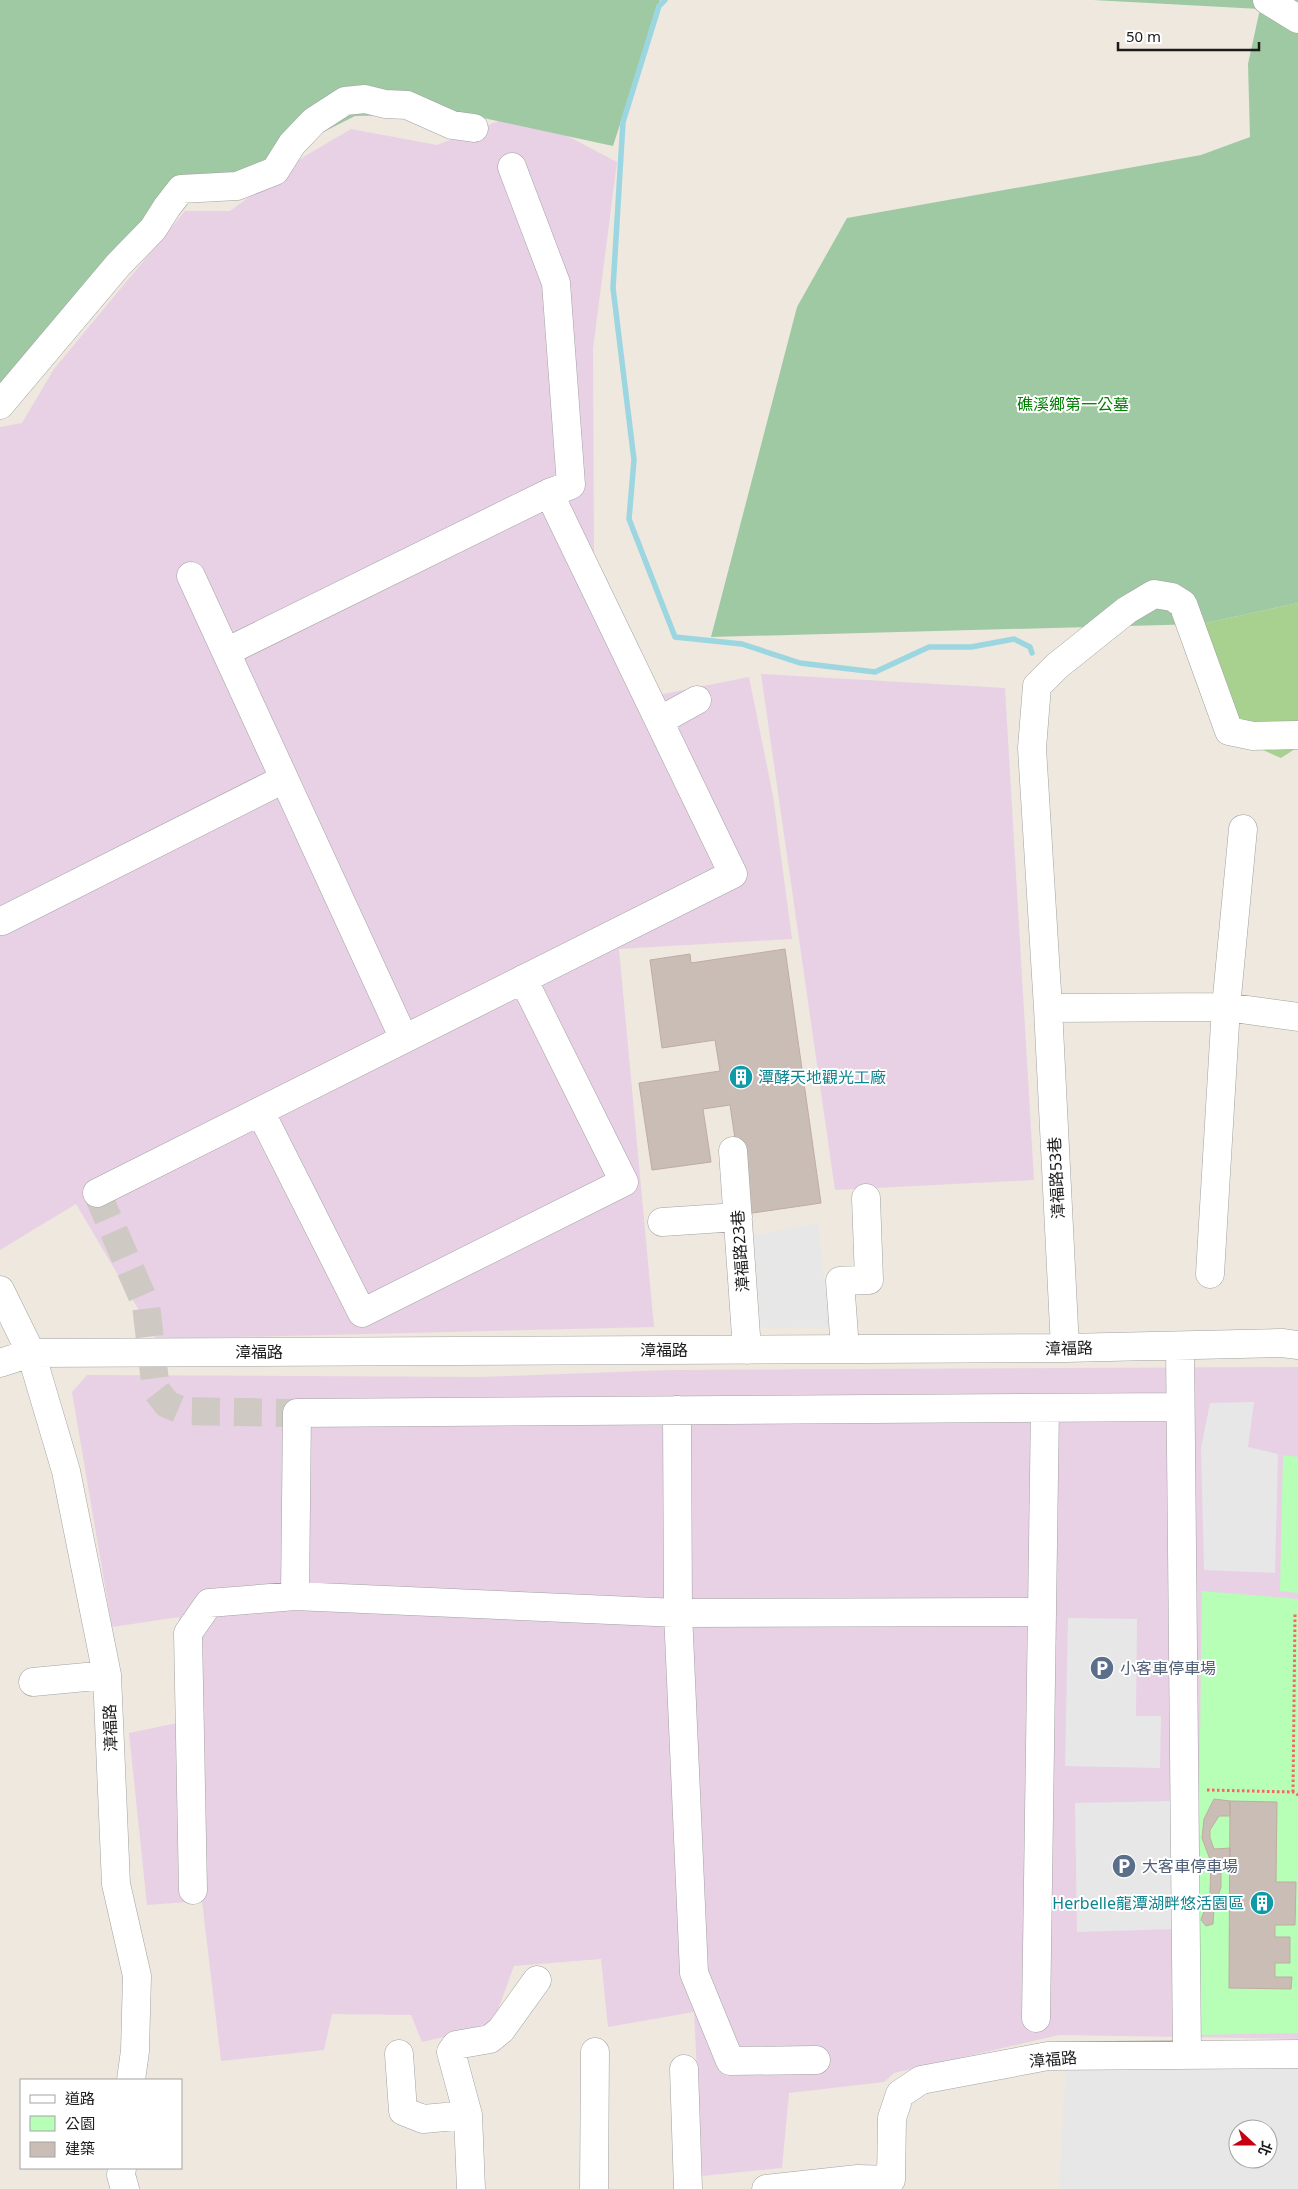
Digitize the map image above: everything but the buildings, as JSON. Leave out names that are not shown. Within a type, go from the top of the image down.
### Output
[{"type":"street","points":[[1267,0],[1298,20]]},
{"type":"street","points":[[0,405],[118,265],[153,229],[167,207],[182,190],[237,186],[275,171],[292,144],[314,121],[345,101],[365,99],[385,104],[407,105],[452,125],[474,128]]},
{"type":"street","points":[[226,652],[549,494],[571,486],[556,283],[512,167]]},
{"type":"street","points":[[97,1193],[733,874],[549,494]]},
{"type":"street","points":[[191,576],[404,1039]]},
{"type":"street","name":"漳福路53巷","points":[[1065,1348],[1048,1008],[1032,748],[1037,686],[1057,666],[1127,610],[1154,594],[1172,597],[1183,604],[1229,731],[1253,736],[1298,735]]},
{"type":"street","points":[[659,721],[697,700]]},
{"type":"street","points":[[2,921],[284,779]]},
{"type":"street","points":[[1210,1274],[1226,1007],[1243,829]]},
{"type":"street","points":[[260,1111],[362,1313],[624,1182],[522,979]]},
{"type":"street","points":[[1048,1008],[1226,1007],[1298,1017]]},
{"type":"street","name":"漳福路23巷","points":[[734,1151],[747,1350]]},
{"type":"street","points":[[845,1349],[840,1281],[870,1280],[866,1198]]},
{"type":"street","points":[[662,1222],[738,1217]]},
{"type":"street","name":"漳福路","points":[[0,1290],[31,1353],[66,1471],[107,1675],[116,1884],[137,1976],[131,2079]]},
{"type":"street","name":"漳福路","points":[[31,1353],[1065,1348],[1282,1343],[1298,1345]]},
{"type":"street","points":[[1180,1346],[1187,2055]]},
{"type":"street","points":[[0,1363],[31,1353]]},
{"type":"street","points":[[295,1596],[297,1413],[1180,1407]]},
{"type":"street","points":[[1036,2018],[1045,1408]]},
{"type":"street","points":[[677,1410],[678,1613],[694,1973],[730,2061],[816,2060]]},
{"type":"street","points":[[193,1890],[188,1633],[209,1603],[295,1596],[678,1613],[1042,1612]]},
{"type":"street","points":[[33,1682],[107,1675]]},
{"type":"street","points":[[471,2189],[468,2115],[451,2052],[456,2045],[490,2039],[500,2030],[537,1980]]},
{"type":"street","points":[[594,2189],[595,2052]]},
{"type":"street","points":[[399,2054],[403,2111],[423,2119],[468,2115]]},
{"type":"street","name":"漳福路","points":[[766,2189],[858,2179],[892,2184],[892,2118],[900,2094],[921,2080],[1048,2056],[1298,2054]]},
{"type":"street","points":[[684,2069],[688,2189]]},
{"type":"street","points":[[122,2169],[121,2175],[125,2189]]},
{"type":"path","points":[[1293,1792],[1295,1614]]},
{"type":"path","points":[[1184,1790],[1293,1792],[1298,1795]]},
{"type":"shaded area","points":[[511,116],[554,129],[617,162],[593,349],[594,555],[658,695],[749,677],[773,796],[792,939],[619,949],[654,1327],[156,1339],[76,1204],[0,1250],[0,427],[22,423],[54,369],[185,211],[230,211],[305,156],[351,129],[437,145]]},
{"type":"shaded area","points":[[761,674],[1005,688],[1034,1180],[835,1190]]},
{"type":"shaded area","points":[[818,1223],[829,1327],[761,1328],[754,1235]]},
{"type":"shaded area","points":[[1298,1367],[1298,2039],[1059,2035],[894,2073],[884,2082],[789,2093],[782,2168],[702,2176],[694,2012],[608,2027],[601,1959],[514,1966],[492,2026],[422,2042],[411,2015],[332,2014],[324,2050],[221,2061],[202,1901],[147,1905],[129,1733],[182,1722],[179,1617],[112,1627],[72,1392],[87,1375],[480,1377],[671,1370]]},
{"type":"shaded area","points":[[1254,1402],[1248,1447],[1278,1454],[1275,1573],[1204,1570],[1201,1448],[1210,1403]]},
{"type":"shaded area","name":"小客車停車場","points":[[1068,1618],[1137,1619],[1136,1716],[1161,1716],[1160,1768],[1065,1766]]},
{"type":"shaded area","name":"大客車停車場","points":[[1172,1801],[1175,1929],[1077,1932],[1075,1803]]},
{"type":"shaded area","points":[[1066,2061],[1298,2062],[1298,2189],[1059,2189]]},
{"type":"green space","points":[[0,0],[660,0],[613,146],[465,114],[355,116],[183,203],[0,411]]},
{"type":"green space","name":"礁溪鄉第一公墓","points":[[1093,0],[1298,0],[1298,603],[1201,624],[711,637],[797,307],[847,218],[1201,155],[1250,137],[1248,64],[1260,9]]},
{"type":"green space","points":[[1298,603],[1298,747],[1281,758],[1231,736],[1201,624]]},
{"type":"green space","points":[[1283,1455],[1298,1457],[1298,1593],[1280,1591]]},
{"type":"green space","points":[[1202,1591],[1298,1599],[1298,2033],[1196,2035]]},
{"type":"waterway","points":[[665,0],[659,6],[623,122],[613,288],[634,460],[629,519],[675,637],[742,644],[800,663],[875,672],[929,647],[971,647],[1014,639],[1030,647],[1032,653]]},
{"type":"tunnel","points":[[97,1193],[146,1305],[156,1390],[167,1404],[183,1411],[297,1413]]},
{"type":"place","name":"潭酵天地觀光工廠","points":[[741,1077]]},
{"type":"place","name":"小客車停車場","points":[[1102,1668]]},
{"type":"place","name":"大客車停車場","points":[[1124,1866]]},
{"type":"place","name":"Herbelle龍潭湖畔悠活園區","points":[[1262,1903]]}]
